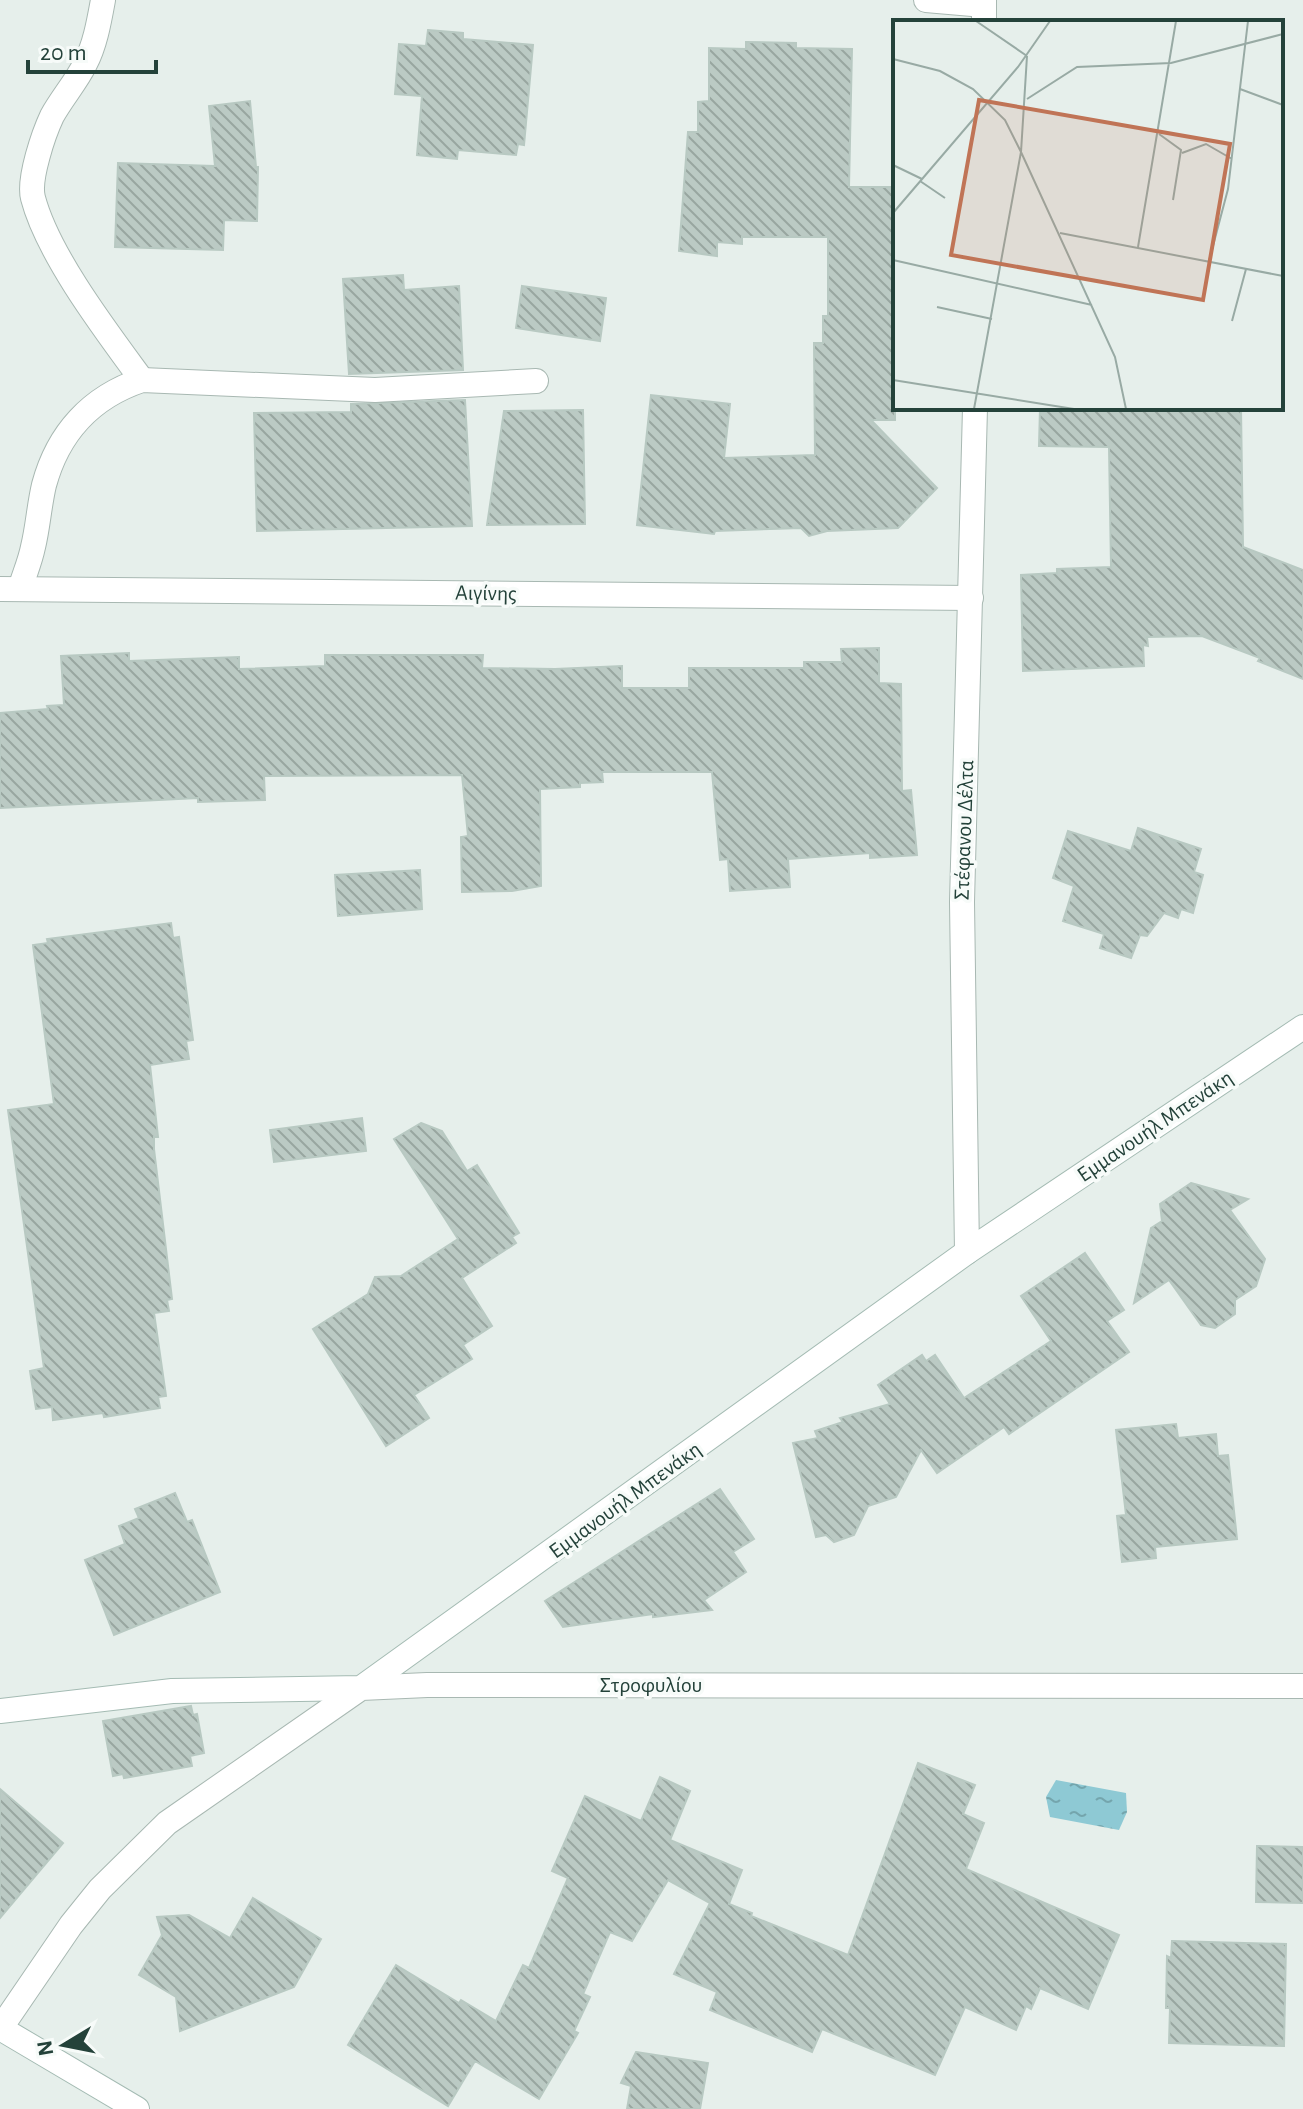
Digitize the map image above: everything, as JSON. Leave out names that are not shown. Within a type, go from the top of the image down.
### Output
[{"type":"street","points":[[103,0],[98,30],[86,63],[52,117],[44,137],[31,195],[54,247],[103,328],[142,380]]},
{"type":"street","points":[[926,0],[984,9]]},
{"type":"street","points":[[10,589],[33,550],[45,484],[63,439],[89,408],[118,388],[142,380],[375,390],[536,381]]},
{"type":"street","name":"Στέφανου Δέλτα","points":[[967,1252],[962,902],[975,410]]},
{"type":"street","name":"Αιγίνης","points":[[10,589],[971,598]]},
{"type":"street","name":"Εμμανουήλ Μπενάκη","points":[[0,2029],[71,1925],[122,1865],[167,1823],[361,1688],[967,1252],[1303,1027]]},
{"type":"street","name":"Στροφυλίου","points":[[0,1711],[172,1691],[427,1685],[1303,1686]]},
{"type":"street","points":[[0,2029],[137,2109]]},
{"type":"water","points":[[1056,1780],[1126,1793],[1127,1812],[1119,1830],[1050,1817],[1046,1797]]},
{"type":"building","points":[[428,30],[463,33],[463,39],[533,45],[524,145],[518,144],[516,155],[458,150],[457,159],[417,155],[422,96],[395,94],[399,44],[426,46]]},
{"type":"building","points":[[746,42],[796,43],[796,48],[852,49],[849,187],[893,187],[895,420],[871,420],[937,488],[898,528],[827,531],[809,536],[801,528],[715,531],[714,534],[637,525],[651,395],[730,404],[724,458],[815,455],[814,343],[823,343],[823,316],[828,316],[828,237],[742,237],[742,244],[717,242],[717,256],[679,251],[688,132],[698,132],[698,102],[709,101],[709,48],[746,49]]},
{"type":"building","points":[[250,101],[258,167],[257,221],[224,220],[223,250],[115,247],[118,163],[215,166],[209,106]]},
{"type":"building","points":[[403,275],[404,290],[459,286],[463,370],[349,374],[343,279]]},
{"type":"building","points":[[522,286],[606,298],[600,341],[516,328]]},
{"type":"building","points":[[465,400],[472,526],[257,531],[254,413],[351,412],[351,404]]},
{"type":"building","points":[[583,410],[585,524],[487,525],[504,411]]},
{"type":"building","points":[[1040,410],[1241,410],[1243,547],[1303,570],[1303,679],[1258,661],[1260,658],[1202,636],[1147,637],[1148,646],[1143,645],[1144,666],[1023,671],[1021,575],[1057,573],[1057,569],[1111,567],[1109,447],[1039,446]]},
{"type":"building","points":[[879,648],[879,683],[901,684],[902,791],[911,790],[917,855],[870,858],[870,853],[788,859],[790,887],[730,891],[728,859],[720,860],[712,772],[602,772],[603,782],[580,783],[580,787],[540,789],[541,886],[512,891],[462,892],[461,837],[468,836],[462,775],[264,776],[265,800],[198,802],[198,798],[0,808],[0,713],[64,705],[61,656],[129,653],[129,661],[239,657],[239,669],[325,666],[325,655],[483,655],[482,668],[622,666],[622,688],[689,688],[689,668],[804,668],[804,662],[842,662],[841,649]]},
{"type":"building","points":[[1138,828],[1201,849],[1194,872],[1203,875],[1193,913],[1181,909],[1178,918],[1164,913],[1147,936],[1140,935],[1131,958],[1100,948],[1104,934],[1063,921],[1074,886],[1053,878],[1068,831],[1131,851]]},
{"type":"building","points":[[420,870],[422,909],[338,916],[335,875]]},
{"type":"building","points":[[171,923],[173,938],[179,937],[193,1040],[186,1041],[189,1059],[150,1065],[158,1137],[154,1137],[154,1149],[172,1299],[167,1300],[169,1311],[154,1313],[166,1396],[158,1397],[160,1408],[104,1417],[103,1413],[53,1420],[52,1407],[36,1409],[30,1371],[44,1368],[8,1110],[54,1104],[33,945],[48,943],[47,939]]},
{"type":"building","points":[[362,1118],[366,1151],[274,1162],[270,1130]]},
{"type":"building","points":[[421,1123],[442,1131],[467,1171],[477,1165],[519,1233],[512,1237],[516,1243],[462,1278],[492,1326],[463,1345],[472,1359],[414,1395],[429,1418],[386,1446],[313,1329],[368,1294],[375,1277],[401,1276],[458,1239],[394,1139]]},
{"type":"building","points":[[1191,1183],[1248,1199],[1230,1210],[1265,1259],[1256,1286],[1235,1300],[1235,1314],[1215,1328],[1201,1325],[1169,1280],[1134,1303],[1151,1228],[1162,1221],[1160,1204]]},
{"type":"building","points":[[1085,1253],[1124,1310],[1107,1321],[1129,1352],[1009,1434],[1004,1427],[937,1473],[921,1450],[896,1497],[868,1506],[854,1535],[834,1542],[826,1535],[816,1537],[793,1443],[818,1438],[815,1431],[843,1422],[840,1418],[890,1404],[878,1385],[922,1355],[926,1361],[935,1355],[964,1398],[1051,1341],[1021,1296]]},
{"type":"building","points":[[1176,1424],[1178,1438],[1216,1434],[1218,1456],[1228,1455],[1237,1539],[1155,1547],[1156,1558],[1122,1562],[1117,1516],[1126,1515],[1116,1430]]},
{"type":"building","points":[[720,1489],[754,1539],[733,1552],[746,1572],[704,1600],[712,1610],[653,1617],[653,1614],[563,1627],[545,1601]]},
{"type":"building","points":[[175,1493],[187,1522],[192,1520],[220,1592],[114,1635],[85,1560],[125,1544],[119,1526],[139,1518],[135,1509]]},
{"type":"building","points":[[191,1706],[193,1715],[197,1714],[204,1753],[190,1756],[192,1766],[124,1778],[123,1774],[113,1776],[103,1721]]},
{"type":"building","points":[[918,1763],[975,1785],[963,1814],[984,1823],[966,1869],[1119,1935],[1088,2009],[1040,1988],[1031,2009],[1026,2006],[1016,2030],[965,2007],[935,2075],[822,2029],[812,2052],[710,2010],[717,1992],[674,1974],[710,1903],[668,1880],[632,1941],[610,1932],[583,1994],[590,1997],[574,2031],[578,2033],[539,2099],[475,2061],[448,2106],[348,2045],[396,1965],[496,2021],[523,1965],[529,1968],[568,1878],[552,1871],[585,1796],[641,1821],[660,1777],[690,1791],[670,1840],[742,1870],[729,1904],[848,1955]]},
{"type":"building","points":[[0,1789],[63,1843],[0,1918]]},
{"type":"building","points":[[1257,1846],[1303,1847],[1303,1903],[1256,1902]]},
{"type":"building","points":[[253,1898],[321,1939],[294,1987],[180,2031],[176,1997],[139,1975],[162,1935],[157,1917],[189,1915],[230,1938]]},
{"type":"building","points":[[1172,1941],[1286,1944],[1284,2046],[1169,2043],[1167,1956],[1171,1958]]},
{"type":"building","points":[[636,2052],[708,2063],[700,2109],[627,2109],[631,2086],[621,2083]]}]
